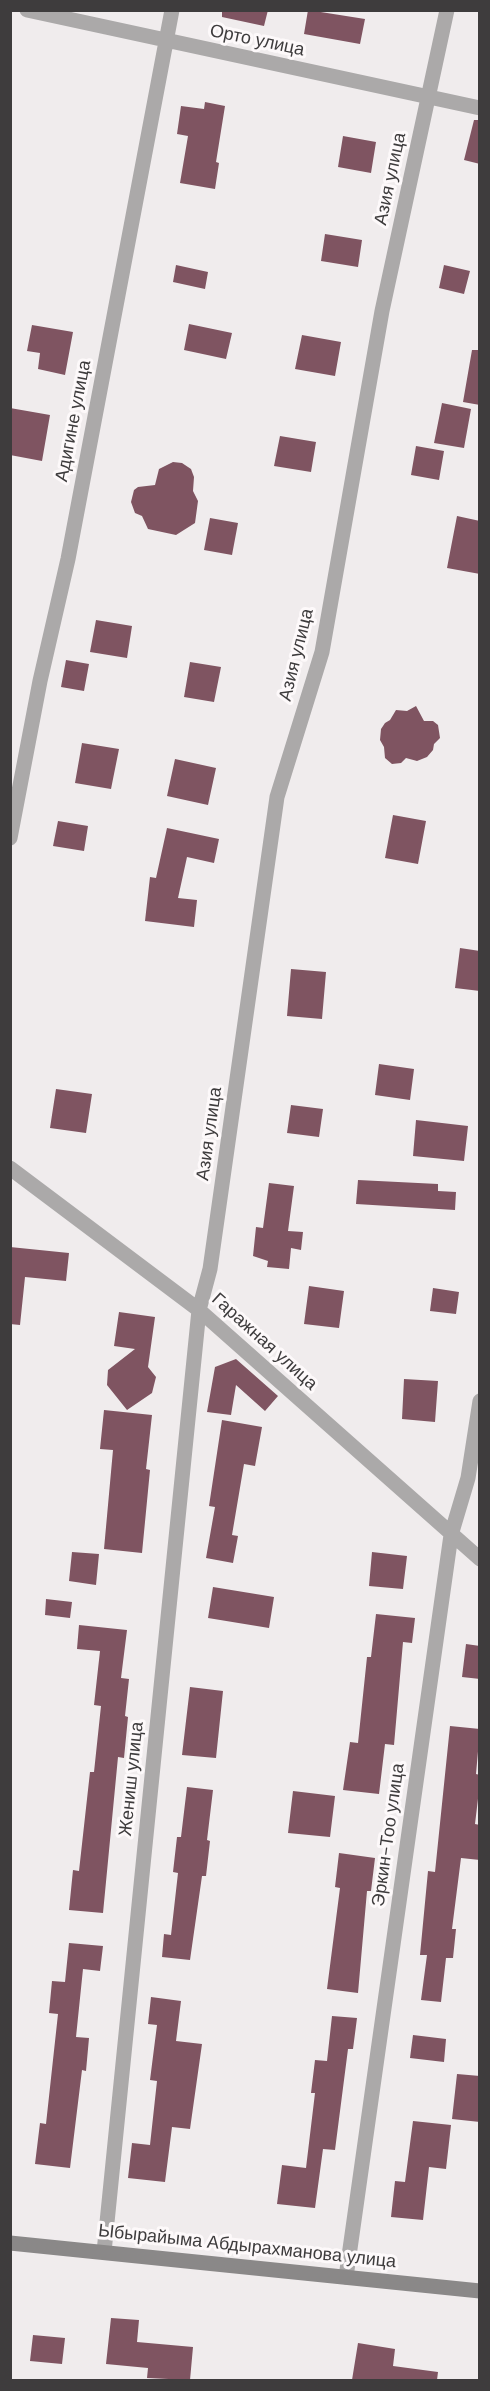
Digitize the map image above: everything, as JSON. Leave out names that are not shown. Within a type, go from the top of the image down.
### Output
[{"type":"street","name":"Орто улица","points":[[27,10],[480,108]]},
{"type":"street","name":"Адигине улица","points":[[10,838],[40,681],[68,559],[172,10]]},
{"type":"street","name":"Азия улица","points":[[199,1310],[210,1269],[277,797],[322,652],[382,311],[447,10]]},
{"type":"street","name":"Гаражная улица","points":[[10,1168],[199,1310],[480,1559]]},
{"type":"street","name":"Жениш улица","points":[[104,2252],[199,1310]]},
{"type":"street","name":"Эркин-Тоо улица","points":[[346,2277],[451,1535],[468,1478],[480,1401]]},
{"type":"street","name":"Ыбырайыма Абдырахманова улица","points":[[10,2243],[480,2291]]},
{"type":"building","points":[[222,10],[268,10],[264,26],[222,17]]},
{"type":"building","points":[[308,10],[365,19],[360,44],[304,34]]},
{"type":"building","points":[[205,102],[225,106],[216,162],[219,163],[215,189],[180,183],[188,136],[177,134],[181,106],[204,109]]},
{"type":"building","points":[[474,120],[480,120],[480,164],[464,160]]},
{"type":"building","points":[[343,136],[376,142],[371,173],[338,167]]},
{"type":"building","points":[[325,234],[362,240],[358,267],[321,261]]},
{"type":"building","points":[[176,265],[208,272],[205,289],[173,282]]},
{"type":"building","points":[[444,265],[470,271],[464,294],[439,288]]},
{"type":"building","points":[[189,324],[232,333],[226,359],[184,350]]},
{"type":"building","points":[[32,325],[73,332],[65,375],[38,369],[40,353],[27,351]]},
{"type":"building","points":[[302,335],[341,342],[335,376],[295,369]]},
{"type":"building","points":[[472,350],[480,350],[480,405],[463,402]]},
{"type":"building","points":[[442,403],[471,409],[464,448],[434,443]]},
{"type":"building","points":[[10,408],[50,415],[42,461],[10,455]]},
{"type":"building","points":[[280,436],[316,442],[311,472],[274,466]]},
{"type":"building","points":[[416,446],[444,451],[439,480],[411,475]]},
{"type":"building","points":[[173,462],[182,463],[191,469],[194,477],[193,491],[198,501],[195,523],[176,535],[148,529],[142,516],[135,513],[131,502],[134,490],[138,487],[155,485],[159,469]]},
{"type":"building","points":[[457,516],[480,521],[480,574],[447,568]]},
{"type":"building","points":[[210,518],[238,523],[232,555],[204,550]]},
{"type":"building","points":[[96,620],[132,626],[127,658],[90,652]]},
{"type":"building","points":[[66,660],[89,664],[84,691],[61,687]]},
{"type":"building","points":[[190,662],[221,667],[214,702],[184,697]]},
{"type":"building","points":[[416,706],[424,721],[433,721],[438,725],[440,738],[427,757],[417,761],[406,758],[401,763],[392,764],[385,758],[384,747],[380,740],[381,729],[396,710],[407,711]]},
{"type":"building","points":[[82,743],[119,749],[111,789],[75,783]]},
{"type":"building","points":[[175,759],[216,768],[208,805],[167,796]]},
{"type":"building","points":[[393,815],[426,821],[418,864],[385,858]]},
{"type":"building","points":[[58,821],[88,826],[84,851],[53,846]]},
{"type":"building","points":[[167,828],[219,839],[214,863],[187,857],[178,898],[197,900],[194,927],[145,921],[150,877],[156,878]]},
{"type":"building","points":[[460,948],[480,951],[480,991],[455,988]]},
{"type":"building","points":[[291,969],[326,972],[322,1019],[287,1016]]},
{"type":"building","points":[[379,1064],[414,1069],[410,1100],[375,1095]]},
{"type":"building","points":[[56,1089],[92,1094],[86,1133],[50,1128]]},
{"type":"building","points":[[291,1105],[323,1109],[319,1137],[287,1133]]},
{"type":"building","points":[[416,1120],[468,1126],[464,1161],[413,1156]]},
{"type":"building","points":[[358,1180],[438,1184],[438,1191],[456,1192],[455,1210],[356,1204]]},
{"type":"building","points":[[269,1183],[294,1186],[288,1231],[303,1232],[301,1250],[291,1248],[289,1269],[267,1267],[268,1261],[253,1256],[256,1227],[263,1228]]},
{"type":"building","points":[[10,1247],[69,1253],[66,1281],[25,1277],[20,1325],[10,1324]]},
{"type":"building","points":[[309,1286],[344,1291],[339,1328],[304,1324]]},
{"type":"building","points":[[433,1288],[459,1292],[456,1314],[430,1311]]},
{"type":"building","points":[[119,1312],[155,1317],[148,1367],[156,1377],[152,1393],[127,1410],[107,1385],[108,1370],[135,1349],[114,1346]]},
{"type":"building","points":[[236,1359],[278,1396],[265,1411],[236,1385],[231,1415],[207,1412],[215,1367]]},
{"type":"building","points":[[404,1379],[438,1381],[435,1422],[402,1419]]},
{"type":"building","points":[[104,1410],[152,1415],[146,1469],[150,1470],[142,1553],[104,1549],[113,1450],[100,1449]]},
{"type":"building","points":[[222,1420],[262,1427],[255,1466],[244,1464],[232,1535],[238,1536],[233,1563],[206,1558],[215,1507],[209,1506]]},
{"type":"building","points":[[72,1552],[99,1554],[96,1585],[69,1581]]},
{"type":"building","points":[[372,1552],[407,1556],[403,1589],[369,1586]]},
{"type":"building","points":[[213,1587],[274,1597],[269,1628],[208,1618]]},
{"type":"building","points":[[46,1599],[72,1602],[70,1618],[45,1615]]},
{"type":"building","points":[[376,1614],[415,1618],[412,1643],[403,1642],[394,1745],[385,1744],[379,1794],[343,1790],[350,1742],[358,1743],[367,1657],[371,1657]]},
{"type":"building","points":[[79,1625],[127,1630],[121,1678],[129,1679],[125,1716],[128,1717],[124,1758],[118,1757],[103,1913],[69,1910],[73,1870],[79,1871],[90,1772],[94,1772],[101,1706],[94,1705],[100,1651],[77,1649]]},
{"type":"building","points":[[466,1644],[480,1646],[480,1679],[462,1677]]},
{"type":"building","points":[[190,1687],[223,1691],[216,1758],[182,1755]]},
{"type":"building","points":[[450,1726],[480,1729],[476,1774],[480,1775],[480,1782],[475,1824],[480,1825],[480,1860],[461,1858],[452,1929],[456,1929],[453,1958],[446,1958],[441,2002],[421,2000],[427,1955],[420,1955],[428,1871],[435,1872]]},
{"type":"building","points":[[187,1787],[213,1790],[207,1840],[210,1841],[206,1876],[202,1876],[190,1960],[162,1957],[164,1934],[171,1935],[178,1873],[173,1872],[177,1837],[181,1837]]},
{"type":"building","points":[[293,1791],[335,1796],[330,1837],[288,1833]]},
{"type":"building","points":[[339,1853],[375,1858],[371,1891],[367,1891],[358,1993],[327,1989],[340,1888],[335,1887]]},
{"type":"building","points":[[69,1943],[103,1946],[100,1971],[83,1969],[76,2037],[89,2038],[86,2071],[82,2070],[70,2168],[35,2164],[40,2123],[46,2124],[58,2014],[49,2013],[52,1981],[65,1982]]},
{"type":"building","points":[[151,1997],[181,2001],[176,2041],[202,2044],[190,2129],[172,2127],[165,2182],[128,2178],[132,2143],[150,2145],[157,2081],[150,2080],[157,2025],[148,2024]]},
{"type":"building","points":[[332,2016],[357,2018],[353,2049],[348,2049],[335,2150],[323,2149],[315,2208],[277,2204],[282,2165],[306,2168],[315,2093],[311,2093],[315,2060],[327,2061]]},
{"type":"building","points":[[413,2035],[446,2039],[444,2062],[410,2058]]},
{"type":"building","points":[[457,2074],[480,2076],[480,2122],[452,2119]]},
{"type":"building","points":[[413,2121],[451,2125],[446,2169],[429,2167],[423,2220],[391,2217],[395,2181],[405,2182]]},
{"type":"building","points":[[111,2318],[139,2320],[137,2342],[193,2347],[190,2380],[147,2378],[148,2368],[106,2364]]},
{"type":"building","points":[[33,2335],[65,2338],[62,2364],[30,2361]]},
{"type":"building","points":[[358,2343],[395,2349],[393,2366],[438,2372],[437,2380],[352,2380]]}]
